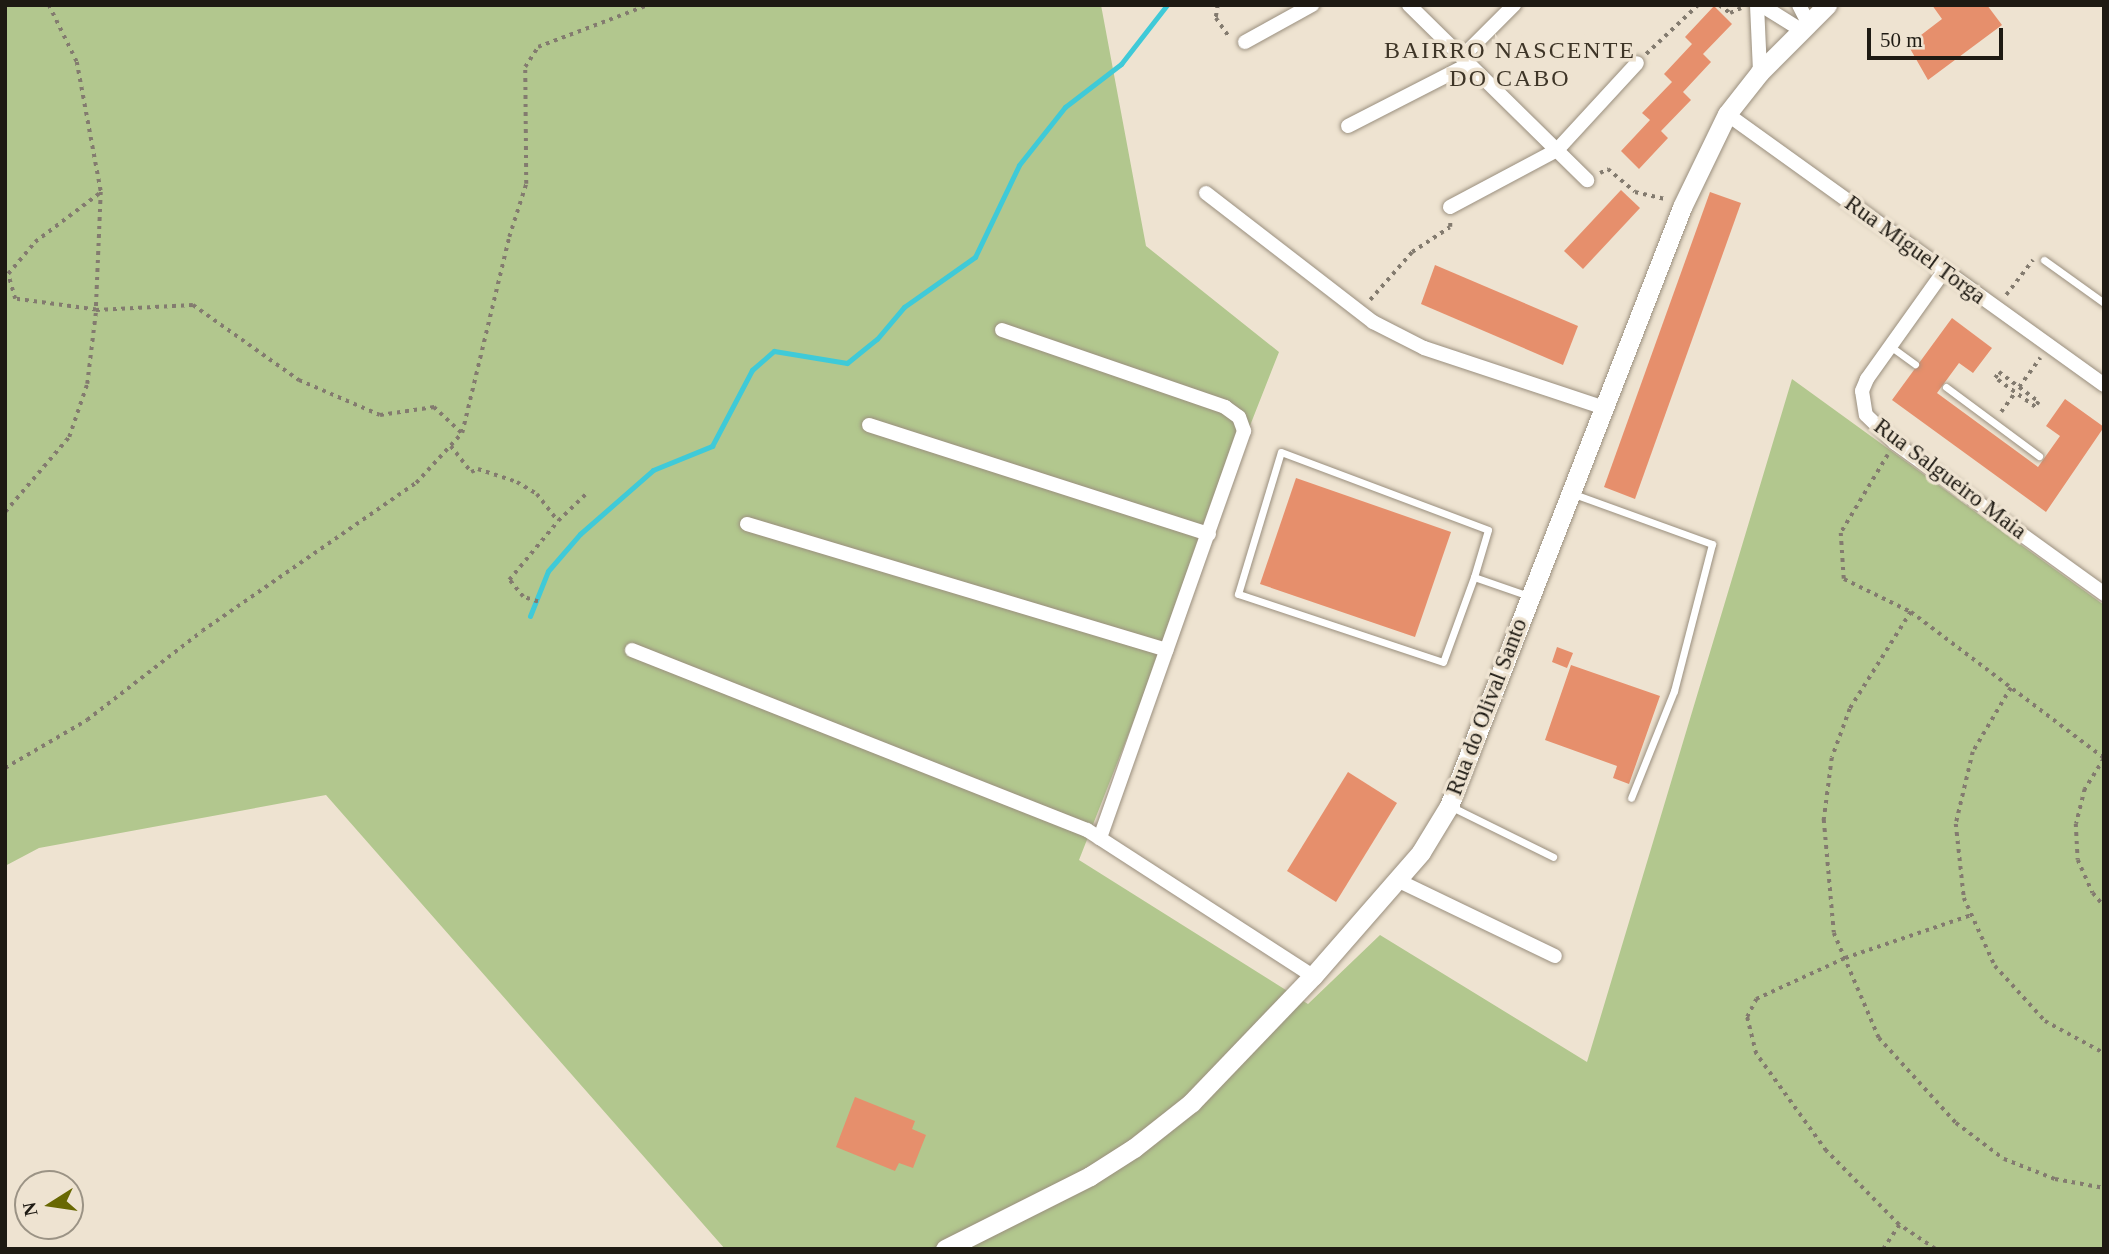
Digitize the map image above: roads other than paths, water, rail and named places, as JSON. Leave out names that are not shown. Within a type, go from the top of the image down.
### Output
[{"type":"street","points":[[1245,42],[1312,5]]},
{"type":"street","points":[[1409,5],[1587,180]]},
{"type":"street","points":[[1348,126],[1466,61],[1514,5]]},
{"type":"street","points":[[1760,72],[1759,5],[1805,27]]},
{"type":"street","points":[[1799,5],[1805,27]]},
{"type":"street","name":"Rua do Olival Santo","points":[[945,1249],[1090,1176],[1135,1149],[1191,1103],[1313,976],[1399,881],[1449,806],[1685,201],[1727,114],[1760,72],[1827,5]]},
{"type":"street","points":[[1450,206],[1557,150],[1637,63]]},
{"type":"street","name":"Rua Miguel Torga","points":[[1727,114],[2104,385]]},
{"type":"street","points":[[1206,193],[1359,312],[1424,348],[1604,408]]},
{"type":"street","name":"Rua Salgueiro Maia","points":[[1944,271],[1867,379],[1862,404],[1876,428],[1895,443],[2104,594]]},
{"type":"street","points":[[1002,330],[1225,407],[1239,417],[1244,431],[1240,449],[1100,838]]},
{"type":"street","points":[[869,425],[1209,534]]},
{"type":"street","points":[[747,524],[1166,650]]},
{"type":"street","points":[[632,650],[1100,838],[1313,976]]},
{"type":"street","points":[[1399,881],[1555,956]]},
{"type":"lane","points":[[2044,260],[2104,303]]},
{"type":"lane","points":[[1890,346],[1915,364]]},
{"type":"lane","points":[[1946,387],[2039,456]]},
{"type":"lane","points":[[1281,452],[1488,530],[1474,578],[1443,662],[1238,594],[1281,452]]},
{"type":"lane","points":[[1570,493],[1712,544],[1674,691],[1631,798]]},
{"type":"lane","points":[[1474,578],[1530,596]]},
{"type":"lane","points":[[1449,806],[1553,857]]},
{"type":"waterway","points":[[530,616],[548,571],[580,534],[653,470],[712,446],[752,370],[774,351],[847,363],[877,339],[904,307],[975,257],[1019,165],[1065,107],[1121,64],[1167,5]]},
{"type":"district","name":"BAIRRO NASCENTE DO CABO","points":[[1510,65]]}]
